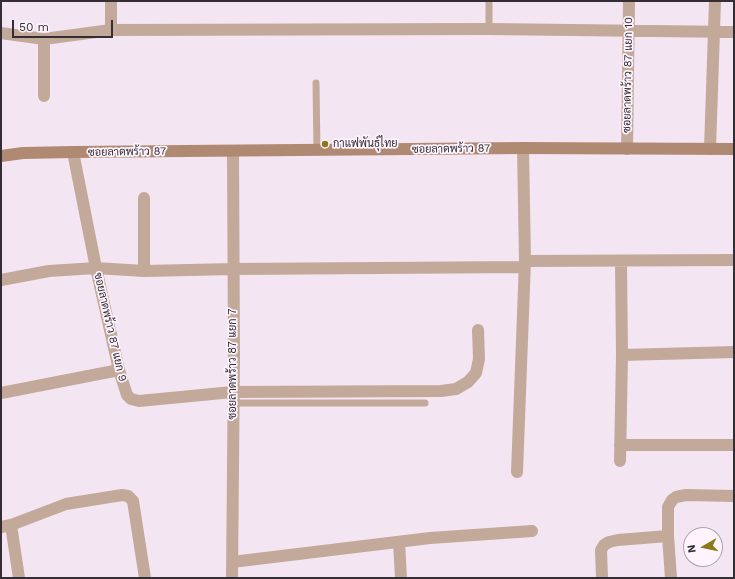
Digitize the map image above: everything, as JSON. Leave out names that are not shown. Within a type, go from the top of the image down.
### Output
[{"type":"street","points":[[111,1],[111,30]]},
{"type":"street","name":"ซอยลาดพร้าว 87 แยก 10","points":[[627,149],[629,1]]},
{"type":"street","points":[[710,149],[715,1]]},
{"type":"street","points":[[1,33],[44,39],[111,30],[489,29],[734,32]]},
{"type":"street","points":[[44,39],[44,96]]},
{"type":"street","points":[[517,472],[525,264],[523,148]]},
{"type":"street","name":"ซอยลาดพร้าว 87","points":[[1,156],[23,153],[233,150],[317,151],[523,148],[734,149]]},
{"type":"street","name":"ซอยลาดพร้าว 87 แยก 7","points":[[232,578],[233,150]]},
{"type":"street","name":"ซอยลาดพร้าว 87 แยก 9","points":[[74,152],[96,268],[119,370],[127,395],[131,399],[139,401],[441,391],[456,389],[468,382],[476,373],[479,359],[478,330]]},
{"type":"street","points":[[144,198],[144,271]]},
{"type":"street","points":[[1,280],[49,271],[96,268],[144,271],[233,268],[734,260]]},
{"type":"street","points":[[620,461],[622,355],[621,262]]},
{"type":"street","points":[[622,355],[734,352]]},
{"type":"street","points":[[1,393],[119,370]]},
{"type":"street","points":[[620,445],[734,445]]},
{"type":"street","points":[[19,578],[6,526],[66,504],[122,495],[128,496],[133,501],[145,578]]},
{"type":"street","points":[[671,578],[668,536],[668,507],[672,500],[676,497],[686,496],[734,496]]},
{"type":"street","points":[[232,562],[430,538],[532,531]]},
{"type":"street","points":[[602,578],[601,550],[604,545],[618,540],[668,536]]},
{"type":"street","points":[[399,542],[401,578]]},
{"type":"lane","points":[[489,1],[489,29]]},
{"type":"lane","points":[[316,83],[317,151]]},
{"type":"lane","points":[[233,398],[425,403]]},
{"type":"place","name":"กาแฟพันธ์ุไทย","points":[[325,144]]}]
